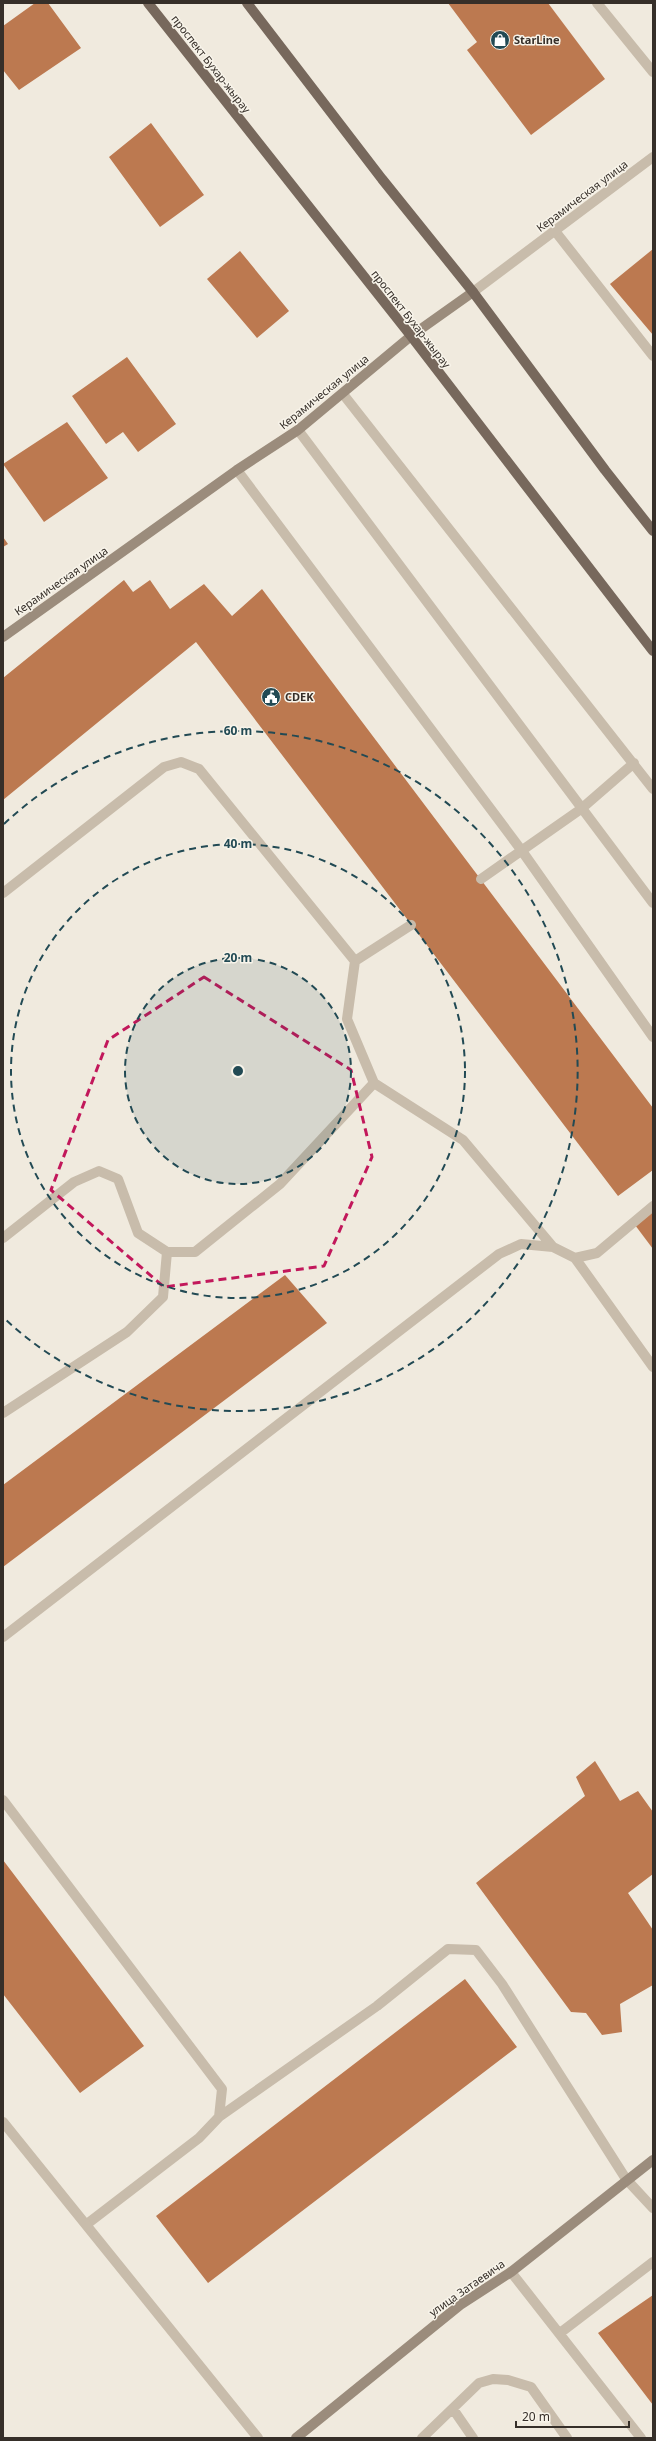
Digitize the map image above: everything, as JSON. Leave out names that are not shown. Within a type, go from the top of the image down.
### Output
[{"type":"main road","name":"проспект Бухар-жырау","points":[[148,3],[411,336],[653,651]]},
{"type":"main road","points":[[247,3],[382,179],[473,292],[605,470],[653,531]]},
{"type":"street","points":[[597,3],[653,72]]},
{"type":"street","name":"Керамическая улица","points":[[3,637],[237,470],[298,430],[411,336],[473,292],[653,157]]},
{"type":"street","points":[[555,231],[653,356]]},
{"type":"street","points":[[343,394],[653,789]]},
{"type":"street","points":[[298,430],[580,809],[653,903]]},
{"type":"street","points":[[237,470],[522,850],[653,1037]]},
{"type":"street","points":[[3,893],[164,767],[181,762],[199,769],[355,961],[346,1020],[374,1083],[463,1140],[553,1247]]},
{"type":"street","points":[[481,879],[580,809],[634,763]]},
{"type":"street","points":[[355,961],[411,925]]},
{"type":"street","points":[[3,1238],[74,1182],[100,1171],[118,1179],[138,1234],[167,1252],[195,1252],[280,1184],[374,1083]]},
{"type":"street","points":[[575,1258],[597,1253],[653,1206]]},
{"type":"street","points":[[3,1637],[499,1254],[521,1244],[553,1247],[575,1258],[653,1367]]},
{"type":"street","points":[[3,1413],[127,1332],[158,1302],[163,1297],[167,1252]]},
{"type":"street","points":[[3,1800],[222,2089],[219,2117]]},
{"type":"street","points":[[87,2224],[199,2138],[219,2117],[377,2006],[448,1949],[476,1950],[502,1984],[626,2180],[653,2208]]},
{"type":"street","points":[[3,2122],[87,2224],[258,2438]]},
{"type":"street","name":"улица Затаевича","points":[[296,2438],[460,2305],[511,2272],[653,2160]]},
{"type":"street","points":[[560,2333],[653,2262]]},
{"type":"street","points":[[511,2272],[642,2438]]},
{"type":"street","points":[[422,2438],[479,2383],[493,2379],[508,2380],[531,2387],[567,2438]]},
{"type":"street","points":[[453,2409],[473,2438]]},
{"type":"highlighted area","points":[[204,977],[351,1070],[372,1157],[324,1266],[164,1287],[51,1190],[108,1040]]},
{"type":"building","points":[[35,3],[48,3],[81,48],[19,90],[3,70],[3,26]]},
{"type":"building","points":[[448,3],[548,3],[605,79],[531,135],[467,50],[477,42]]},
{"type":"building","points":[[151,123],[204,195],[160,227],[109,157]]},
{"type":"building","points":[[653,249],[653,335],[610,284]]},
{"type":"building","points":[[240,251],[289,311],[257,338],[207,279]]},
{"type":"building","points":[[127,357],[176,424],[138,452],[123,432],[106,444],[72,396]]},
{"type":"building","points":[[67,422],[108,478],[44,522],[3,464]]},
{"type":"building","points":[[3,537],[8,544],[3,547]]},
{"type":"building","points":[[124,580],[133,592],[150,580],[170,609],[204,584],[232,616],[262,589],[653,1108],[653,1170],[618,1196],[196,642],[3,800],[3,678]]},
{"type":"building","points":[[653,1210],[653,1249],[635,1225]]},
{"type":"building","points":[[285,1275],[327,1323],[3,1567],[3,1485]]},
{"type":"building","points":[[595,1761],[620,1801],[638,1791],[653,1812],[653,1874],[628,1893],[653,1930],[653,1985],[620,2004],[622,2032],[602,2035],[586,2013],[571,2012],[476,1883],[585,1796],[576,1777]]},
{"type":"building","points":[[3,1860],[144,2046],[80,2093],[3,1994]]},
{"type":"building","points":[[465,1979],[517,2047],[208,2283],[156,2216]]},
{"type":"building","points":[[653,2295],[653,2405],[598,2333]]},
{"type":"place","name":"StarLine","points":[[500,40]]},
{"type":"place","name":"CDEK","points":[[271,697]]}]
